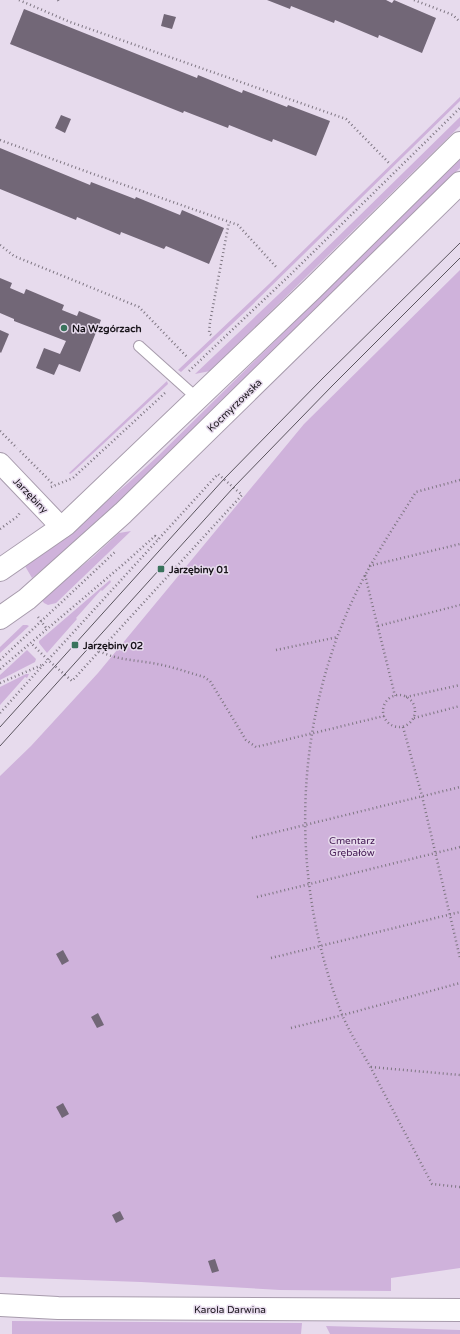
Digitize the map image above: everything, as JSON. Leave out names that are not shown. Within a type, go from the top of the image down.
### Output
[{"type":"main road","points":[[0,570],[62,528],[198,400],[460,143]]},
{"type":"main road","name":"Kocmyrzowska","points":[[0,618],[27,599],[123,513],[460,182]]},
{"type":"main road","name":"Karola Darwina","points":[[0,1305],[58,1308],[411,1311],[460,1310]]},
{"type":"street","name":"Jarzębiny","points":[[0,463],[62,528]]},
{"type":"lane","points":[[139,346],[198,400]]},
{"type":"path","points":[[19,0],[70,22],[346,119],[389,163]]},
{"type":"path","points":[[414,0],[453,15],[460,22]]},
{"type":"path","points":[[0,431],[54,485],[73,478],[292,273],[460,108]]},
{"type":"path","points":[[0,140],[238,225],[277,268]]},
{"type":"path","points":[[211,335],[209,333],[210,322],[229,222]]},
{"type":"path","points":[[0,245],[14,256],[139,307],[187,357]]},
{"type":"path","points":[[0,712],[48,660],[158,539],[218,474],[242,495],[72,680],[48,660],[31,643]]},
{"type":"path","points":[[460,480],[416,492],[369,566],[348,609],[323,683],[312,733],[305,798],[306,858],[309,884],[320,946],[342,1015],[432,1184],[460,1186]]},
{"type":"path","points":[[0,529],[18,516],[21,510]]},
{"type":"path","points":[[0,669],[155,536],[158,539]]},
{"type":"path","points":[[369,566],[460,544]]},
{"type":"path","points":[[0,660],[116,551]]},
{"type":"path","points":[[365,575],[395,696]]},
{"type":"path","points":[[378,626],[460,605]]},
{"type":"path","points":[[276,650],[338,637]]},
{"type":"path","points":[[99,652],[162,665],[210,680],[246,740],[256,747],[384,716]]},
{"type":"path","points":[[0,683],[43,665]]},
{"type":"path","points":[[406,697],[460,685]]},
{"type":"path","points":[[402,695],[406,697],[413,704],[415,711],[414,718],[410,724],[403,727],[396,728],[389,725],[384,719],[382,712],[384,705],[388,699],[395,696],[402,695]]},
{"type":"path","points":[[414,718],[460,706]]},
{"type":"path","points":[[403,727],[436,852],[460,958]]},
{"type":"path","points":[[252,838],[460,787]]},
{"type":"path","points":[[257,897],[460,846]]},
{"type":"path","points":[[271,958],[460,912]]},
{"type":"path","points":[[291,1028],[460,983]]},
{"type":"path","points":[[370,1067],[460,1075]]},
{"type":"green space","points":[[460,97],[460,101],[248,309],[181,372],[178,370],[269,284]]},
{"type":"green space","points":[[460,117],[460,126],[210,371],[195,374],[298,276]]},
{"type":"green space","points":[[460,159],[460,168],[103,518],[32,578],[25,566],[93,513],[158,456]]},
{"type":"green space","name":"Cmentarz Grębałów","points":[[460,270],[460,1268],[391,1278],[391,1291],[280,1290],[141,1282],[0,1277],[0,776],[31,746],[98,673],[304,424]]},
{"type":"green space","points":[[167,381],[168,384],[74,471],[70,474],[69,473]]},
{"type":"green space","points":[[131,531],[56,603],[48,605],[44,603],[41,599],[93,557],[119,533]]},
{"type":"green space","points":[[110,580],[111,582],[102,591],[101,590],[47,653],[39,641]]},
{"type":"green space","points":[[23,625],[29,626],[0,653],[0,647]]},
{"type":"green space","points":[[27,650],[36,659],[35,662],[0,680],[0,675]]},
{"type":"green space","points":[[26,674],[29,674],[27,678],[25,677],[0,705],[0,687]]},
{"type":"green space","points":[[12,1321],[302,1323],[301,1334],[12,1334]]},
{"type":"green space","points":[[326,1326],[460,1330],[460,1334],[330,1334]]},
{"type":"building","points":[[267,0],[386,0],[392,3],[394,0],[436,18],[422,53],[379,35],[378,38],[335,20],[334,23],[291,6],[290,9]]},
{"type":"building","points":[[24,9],[197,78],[198,75],[242,93],[243,90],[287,107],[288,105],[330,121],[316,156],[273,139],[272,142],[229,125],[228,128],[184,111],[183,113],[10,44]]},
{"type":"building","points":[[164,14],[176,17],[172,29],[161,26]]},
{"type":"building","points":[[61,115],[71,119],[65,133],[55,128]]},
{"type":"building","points":[[0,148],[90,185],[91,182],[135,199],[136,197],[180,215],[182,210],[224,228],[209,264],[166,246],[164,249],[121,232],[120,235],[77,217],[76,220],[0,189]]},
{"type":"building","name":"Na Wzgórzach","points":[[0,278],[12,283],[10,288],[24,294],[26,289],[64,305],[62,310],[77,316],[79,311],[101,320],[80,372],[59,364],[54,375],[36,368],[44,348],[60,354],[66,341],[14,321],[14,319],[0,313]]},
{"type":"building","points":[[0,330],[9,334],[1,353],[0,352]]},
{"type":"building","points":[[63,950],[69,961],[62,965],[56,954]]},
{"type":"building","points":[[98,1013],[104,1025],[97,1028],[91,1017]]},
{"type":"building","points":[[63,1103],[69,1114],[62,1118],[56,1107]]},
{"type":"building","points":[[120,1211],[124,1219],[116,1223],[112,1215]]},
{"type":"building","points":[[215,1259],[219,1271],[212,1273],[208,1261]]},
{"type":"tram line","points":[[0,727],[224,479],[323,378],[460,243]]},
{"type":"tram line","points":[[0,746],[233,488],[460,258]]},
{"type":"place","name":"Na Wzgórzach","points":[[64,328]]},
{"type":"place","name":"Jarzębiny 01","points":[[161,569]]},
{"type":"place","name":"Jarzębiny 02","points":[[75,645]]}]
